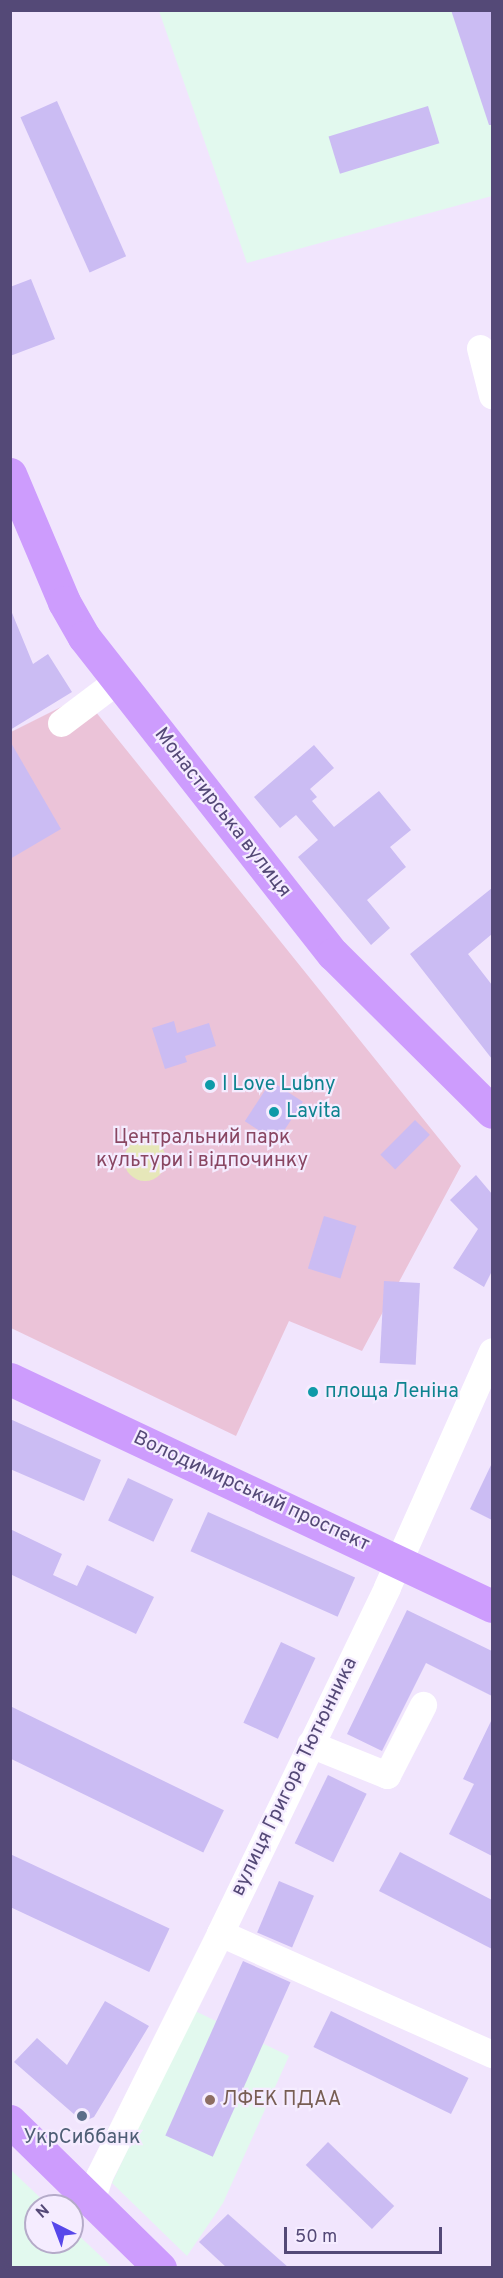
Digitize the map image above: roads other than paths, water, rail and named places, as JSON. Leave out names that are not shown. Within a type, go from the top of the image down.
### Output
[{"type":"main road","name":"Монастирська вулиця","points":[[10,474],[64,602],[84,637],[333,954],[492,1112]]},
{"type":"main road","name":"Володимирський проспект","points":[[10,1378],[492,1606]]},
{"type":"main road","points":[[10,2121],[92,2198],[160,2268]]},
{"type":"street","points":[[480,348],[492,395]]},
{"type":"street","points":[[61,723],[118,680]]},
{"type":"street","name":"вулиця Григора Тютюнника","points":[[92,2198],[99,2176],[220,1933],[399,1562],[489,1365]]},
{"type":"street","points":[[310,1744],[387,1775],[423,1706]]},
{"type":"street","points":[[220,1933],[492,2054]]},
{"type":"place","name":"I Love Lubny","points":[[210,1085]]},
{"type":"place","name":"Lavita","points":[[274,1112]]},
{"type":"place","name":"площа Леніна","points":[[313,1392]]},
{"type":"place","name":"ЛФЕК ПДАА","points":[[210,2100]]},
{"type":"place","name":"УкрСиббанк","points":[[82,2116]]},
{"type":"park label","name":"Центральний парк культури і відпочинку","points":[[202,1150]]}]
